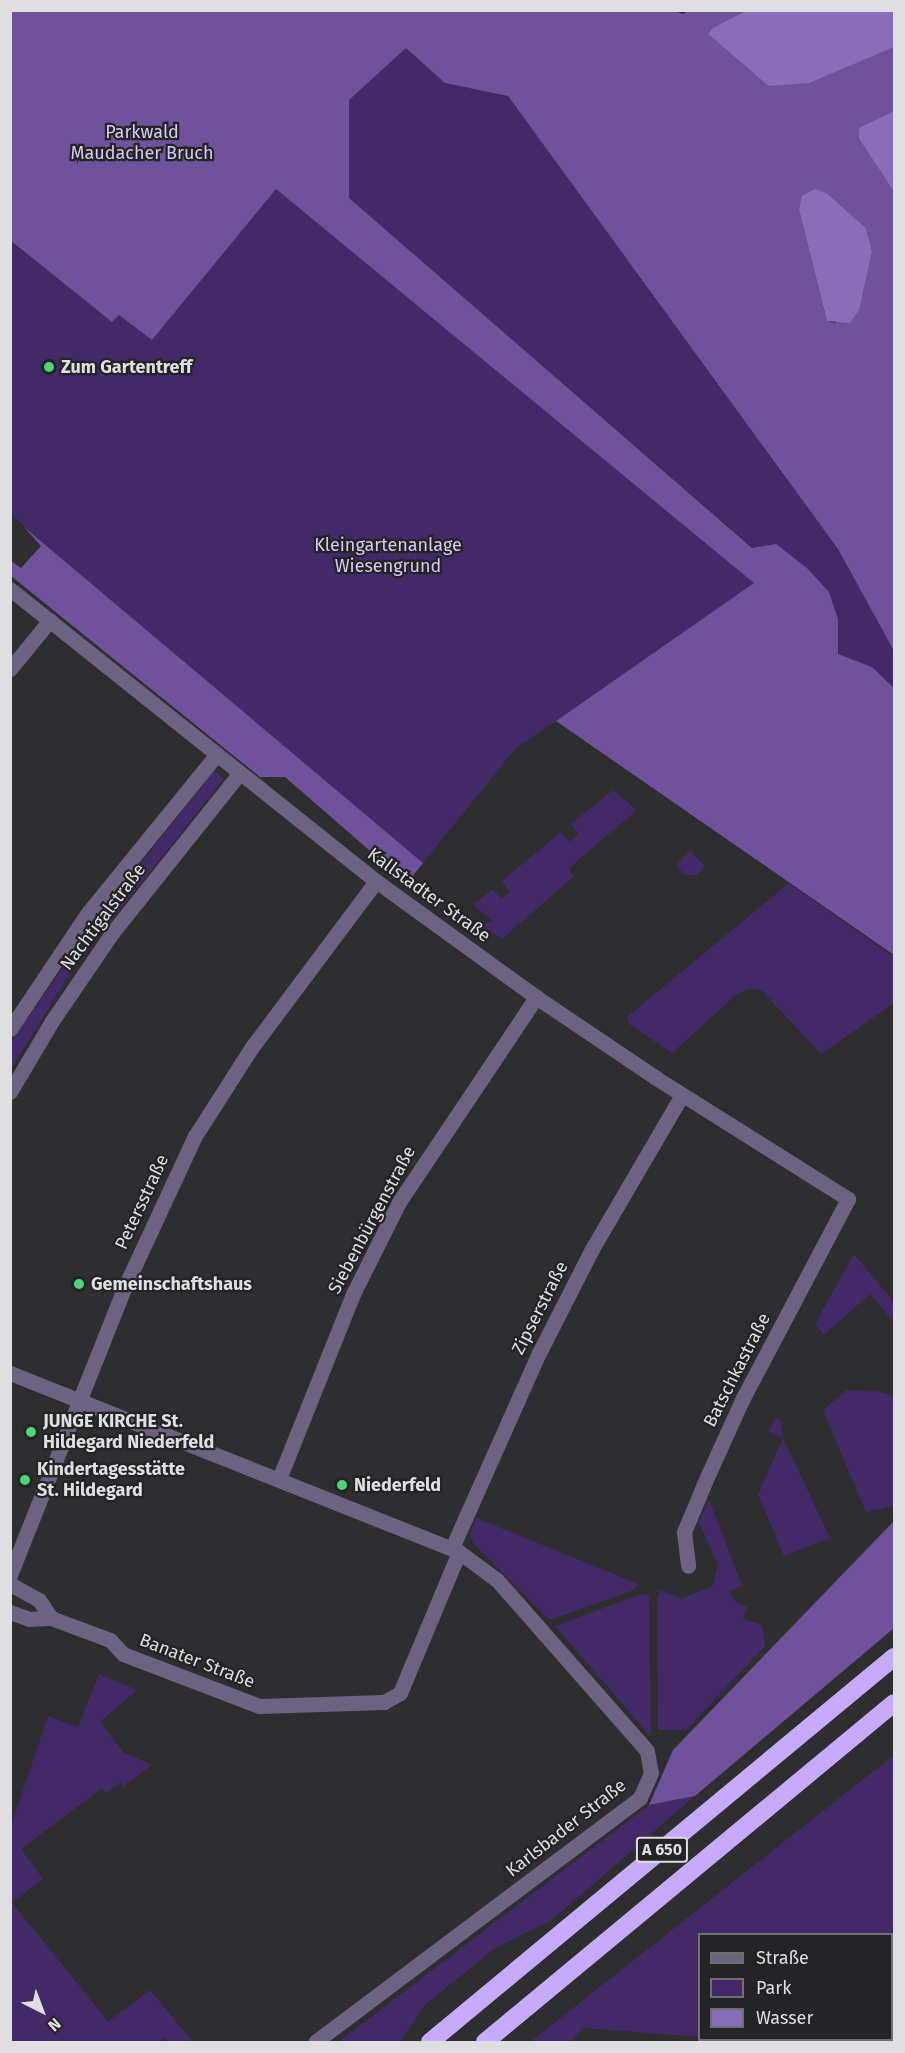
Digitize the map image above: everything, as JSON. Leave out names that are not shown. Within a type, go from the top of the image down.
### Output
[{"type":"highway","name":"A 650","points":[[430,2043],[894,1657]]},
{"type":"highway","name":"A 650","points":[[485,2043],[894,1703]]},
{"type":"street","name":"Kallstadter Straße","points":[[10,589],[376,881],[536,997],[682,1095],[848,1199]]},
{"type":"street","points":[[10,669],[50,620]]},
{"type":"street","name":"Nachtigalstraße","points":[[10,1029],[87,914],[216,755]]},
{"type":"street","name":"Nachtigalstraße","points":[[10,1092],[52,1021],[112,933],[239,774]]},
{"type":"street","name":"Petersstraße","points":[[10,1575],[148,1232],[195,1136],[252,1047],[376,881]]},
{"type":"street","name":"Siebenbürgenstraße","points":[[279,1479],[349,1303],[399,1202],[536,997]]},
{"type":"street","name":"Zipserstraße","points":[[456,1550],[539,1353],[592,1249],[682,1095]]},
{"type":"street","name":"Batschkastraße","points":[[688,1566],[684,1532],[706,1477],[742,1400],[848,1199]]},
{"type":"street","name":"Karlsbader Straße","points":[[10,1373],[456,1550],[497,1580],[542,1628],[647,1751],[651,1773],[640,1798],[315,2043]]},
{"type":"street","name":"Banater Straße","points":[[10,1612],[28,1619],[51,1618],[110,1640],[123,1654],[259,1706],[384,1702],[400,1693],[456,1550]]},
{"type":"street","name":"Banater Straße","points":[[10,1584],[39,1600],[51,1618]]},
{"type":"green space","name":"Parkwald Maudacher Bruch","points":[[671,10],[683,14],[690,10],[746,11],[708,34],[768,86],[894,47],[894,111],[859,129],[859,139],[894,192],[894,651],[838,549],[508,96],[445,83],[406,48],[349,100],[349,198],[752,548],[776,544],[808,569],[829,592],[838,619],[838,654],[872,667],[894,688],[894,955],[556,721],[754,583],[276,189],[152,340],[119,315],[112,322],[11,241],[10,11]],"holes":[[[828,194],[866,228],[872,251],[835,323],[827,321],[799,210]]]},
{"type":"green space","points":[[406,48],[445,83],[508,96],[838,549],[894,651],[894,688],[872,667],[838,654],[838,619],[829,592],[808,569],[753,548],[349,198],[349,100]]},
{"type":"green space","name":"Kleingartenanlage Wiesengrund","points":[[276,189],[755,583],[515,749],[423,863],[24,527],[11,512],[10,241],[112,322],[119,314],[152,340]]},
{"type":"green space","points":[[24,527],[423,863],[407,883],[285,777],[260,777],[11,576],[11,561],[21,568],[41,546]]},
{"type":"green space","points":[[214,771],[224,779],[107,926],[97,918]]},
{"type":"green space","points":[[613,790],[637,810],[569,868],[573,877],[502,939],[483,926],[492,920],[473,905],[493,889],[501,899],[510,892],[502,881],[561,832],[570,842],[579,834],[571,824]]},
{"type":"green space","points":[[690,851],[705,866],[697,875],[685,875],[676,865]]},
{"type":"green space","points":[[789,883],[894,957],[894,1003],[821,1054],[761,990],[748,989],[736,995],[672,1053],[629,1024],[627,1017]]},
{"type":"green space","points":[[94,922],[104,930],[73,969],[11,1069],[11,1042]]},
{"type":"green space","points":[[854,1254],[894,1302],[894,1322],[870,1294],[824,1335],[815,1324]]},
{"type":"green space","points":[[847,1390],[877,1391],[894,1397],[894,1506],[866,1512],[823,1410]]},
{"type":"green space","points":[[775,1418],[780,1419],[783,1438],[769,1432]]},
{"type":"green space","points":[[783,1438],[830,1538],[784,1556],[758,1495]]},
{"type":"green space","points":[[709,1500],[742,1585],[730,1592],[736,1602],[747,1607],[743,1619],[762,1625],[765,1646],[686,1730],[658,1730],[657,1597],[660,1590],[682,1599],[713,1585],[718,1565],[699,1522]]},
{"type":"green space","points":[[476,1518],[639,1584],[631,1591],[550,1620],[473,1543],[470,1535]]},
{"type":"green space","points":[[894,1521],[894,1628],[695,1796],[649,1805],[673,1750]]},
{"type":"green space","points":[[642,1594],[649,1596],[651,1737],[555,1626]]},
{"type":"green space","points":[[99,1674],[137,1690],[100,1722],[123,1752],[152,1765],[124,1786],[121,1782],[106,1793],[102,1788],[21,1849],[43,1879],[12,1903],[108,2021],[150,1990],[193,2042],[168,2042],[165,2038],[158,2042],[11,2042],[11,1826],[48,1716],[78,1727]]},
{"type":"green space","points":[[894,1755],[894,2042],[813,2041],[893,2041],[893,1933],[698,1933],[698,2037],[583,2028],[569,2042],[530,2042]]},
{"type":"green space","points":[[695,1796],[552,1920],[495,1948],[425,2005],[400,2042],[338,2042],[649,1805]]},
{"type":"water","points":[[746,11],[894,11],[894,47],[809,83],[768,86],[708,34],[713,28]]},
{"type":"water","points":[[894,111],[894,192],[859,139],[859,128]]},
{"type":"water","points":[[815,189],[828,194],[866,228],[872,251],[859,310],[850,323],[827,321],[799,210],[802,196]]},
{"type":"place","name":"Zum Gartentreff","points":[[49,367]]},
{"type":"place","name":"Gemeinschaftshaus","points":[[79,1284]]},
{"type":"place","name":"JUNGE KIRCHE St. Hildegard Niederfeld","points":[[31,1432]]},
{"type":"place","name":"Kindertagesstätte St. Hildegard","points":[[25,1480]]},
{"type":"place","name":"Niederfeld","points":[[342,1485]]}]
